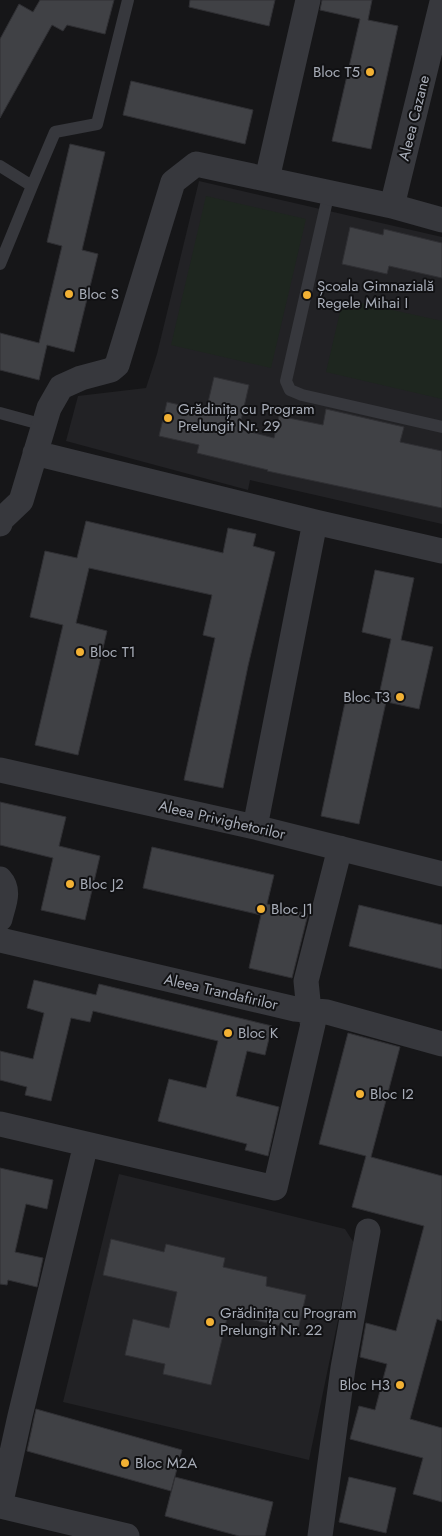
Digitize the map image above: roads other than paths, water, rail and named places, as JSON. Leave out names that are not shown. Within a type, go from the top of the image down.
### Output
[{"type":"street","points":[[267,179],[308,0]]},
{"type":"street","name":"Aleea Cazane","points":[[392,206],[442,2]]},
{"type":"street","points":[[0,524],[1,520],[21,502],[49,408],[61,387],[81,378],[111,370],[118,365],[173,182],[196,164],[392,206],[442,220]]},
{"type":"street","points":[[35,453],[315,522],[442,551]]},
{"type":"street","points":[[255,827],[315,522]]},
{"type":"street","name":"Aleea Privighetorilor","points":[[0,770],[255,827],[442,874]]},
{"type":"street","points":[[0,1124],[275,1188],[313,1024],[309,1011],[306,981],[340,848]]},
{"type":"street","points":[[0,879],[5,884],[7,890],[0,919]]},
{"type":"street","name":"Aleea Trandafirilor","points":[[0,940],[295,1010],[327,1012],[442,1044]]},
{"type":"street","points":[[86,1144],[10,1412],[0,1506],[127,1536]]},
{"type":"street","points":[[320,1536],[343,1368],[368,1231]]},
{"type":"lane","points":[[0,264],[55,132],[97,124],[128,0]]},
{"type":"lane","points":[[0,166],[32,186]]},
{"type":"lane","points":[[329,192],[286,381],[290,390],[302,395],[442,427]]},
{"type":"lane","points":[[0,413],[44,424]]},
{"type":"place","name":"Bloc T5","points":[[370,72]]},
{"type":"place","name":"Bloc S","points":[[69,294]]},
{"type":"place","name":"Școala Gimnazială Regele Mihai I","points":[[307,295]]},
{"type":"place","name":"Grădinița cu Program Prelungit Nr. 29","points":[[168,418]]},
{"type":"place","name":"Bloc T1","points":[[80,652]]},
{"type":"place","name":"Bloc T3","points":[[400,697]]},
{"type":"place","name":"Bloc J2","points":[[70,884]]},
{"type":"place","name":"Bloc J1","points":[[261,909]]},
{"type":"place","name":"Bloc K","points":[[228,1033]]},
{"type":"place","name":"Bloc I2","points":[[360,1094]]},
{"type":"place","name":"Grădinița cu Program Prelungit Nr. 22","points":[[210,1322]]},
{"type":"place","name":"Bloc H3","points":[[400,1385]]},
{"type":"place","name":"Bloc M2A","points":[[125,1463]]}]
